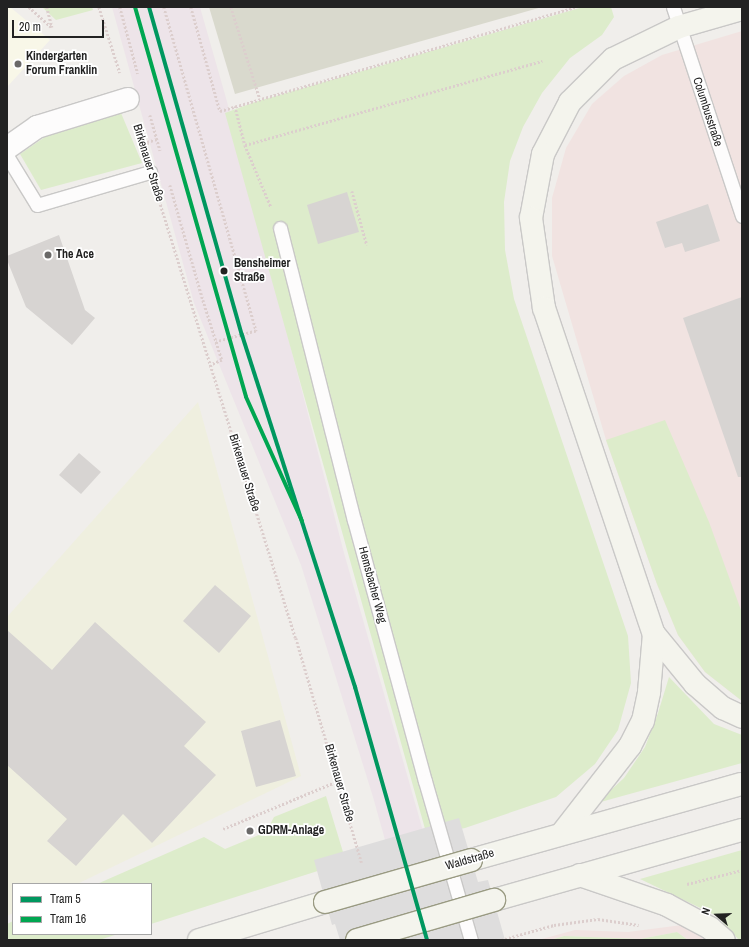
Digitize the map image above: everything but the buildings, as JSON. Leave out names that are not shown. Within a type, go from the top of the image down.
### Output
[{"type":"main road","points":[[742,9],[676,17],[613,59],[570,102],[543,154],[531,218],[544,308],[654,634],[695,684],[722,708],[742,717]]},
{"type":"main road","points":[[563,832],[630,746],[643,721],[649,692],[654,634]]},
{"type":"main road","name":"Waldstraße","points":[[199,940],[563,832],[742,784]]},
{"type":"main road","points":[[357,940],[580,875],[742,830]]},
{"type":"main road","points":[[580,875],[667,905],[710,928],[724,940]]},
{"type":"street","points":[[7,148],[37,127],[128,99]]},
{"type":"lane","name":"Columbusstraße","points":[[676,17],[742,216]]},
{"type":"lane","points":[[7,156],[37,204],[150,172]]},
{"type":"lane","name":"Hemsbacher Weg","points":[[280,228],[358,536],[425,781],[471,940]]},
{"type":"path","points":[[29,7],[52,28],[47,7]]},
{"type":"path","name":"Birkenauer Straße","points":[[99,7],[296,638],[362,864]]},
{"type":"path","points":[[120,7],[121,12]]},
{"type":"path","points":[[164,7],[256,331],[216,342]]},
{"type":"path","points":[[191,7],[220,111],[576,7]]},
{"type":"path","points":[[231,7],[260,99]]},
{"type":"path","points":[[246,144],[542,61]]},
{"type":"path","points":[[235,106],[246,144],[280,228]]},
{"type":"path","points":[[150,141],[157,139]]},
{"type":"path","points":[[352,191],[367,245]]},
{"type":"path","points":[[203,300],[222,360],[211,365]]},
{"type":"path","points":[[223,829],[338,781]]},
{"type":"path","points":[[501,940],[505,939]]},
{"type":"shaded area","name":"Kindergarten Forum Franklin","points":[[7,7],[10,7],[50,40],[7,87]]},
{"type":"shaded area","points":[[112,7],[200,7],[226,98],[344,553],[454,940],[413,940],[373,797],[301,565],[194,303]]},
{"type":"shaded area","points":[[209,7],[542,7],[235,94]]},
{"type":"shaded area","points":[[742,31],[742,701],[705,672],[678,635],[657,584],[606,440],[552,256],[552,198],[566,148],[592,104],[624,76],[662,55]]},
{"type":"shaded area","points":[[682,925],[706,940],[688,940],[677,932],[640,939],[564,936],[551,940],[538,940],[575,930],[628,932]]},
{"type":"green space","points":[[42,7],[92,7],[93,10],[56,20]]},
{"type":"green space","points":[[583,7],[611,7],[614,17],[602,35],[570,58],[542,93],[523,127],[510,161],[504,202],[505,250],[514,299],[628,636],[631,683],[618,730],[595,764],[556,797],[465,828],[427,836],[225,113],[255,102]]},
{"type":"green space","points":[[121,113],[142,163],[41,190],[20,154],[45,137]]},
{"type":"green space","points":[[198,402],[301,776],[79,883],[12,883],[12,914],[7,916],[7,617]]},
{"type":"green space","points":[[665,420],[709,522],[742,613],[742,701],[705,672],[678,635],[657,584],[606,440]]},
{"type":"green space","points":[[669,677],[714,724],[742,735],[742,763],[597,803],[624,778],[645,747],[658,713]]},
{"type":"green space","points":[[326,796],[346,862],[152,924],[152,883],[99,883],[204,837],[225,849],[266,832],[274,817]]},
{"type":"green space","points":[[742,850],[742,940],[739,940],[717,916],[640,879]]},
{"type":"green space","points":[[12,922],[12,935],[115,935],[99,940],[7,940],[7,924]]},
{"type":"green space","points":[[677,932],[688,940],[551,940],[564,936],[640,939]]},
{"type":"pier","points":[[459,818],[478,882],[488,880],[505,940],[340,940],[335,924],[332,925],[314,860]]},
{"type":"tram line","name":"16","points":[[135,7],[246,397],[302,521]]},
{"type":"tram line","name":"5","points":[[149,7],[242,335],[355,687],[427,940]]},
{"type":"place","name":"Kindergarten Forum Franklin","points":[[18,64]]},
{"type":"place","name":"The Ace","points":[[48,255]]},
{"type":"place","name":"Bensheimer Straße","points":[[224,271]]},
{"type":"place","name":"GDRM-Anlage","points":[[250,831]]}]
